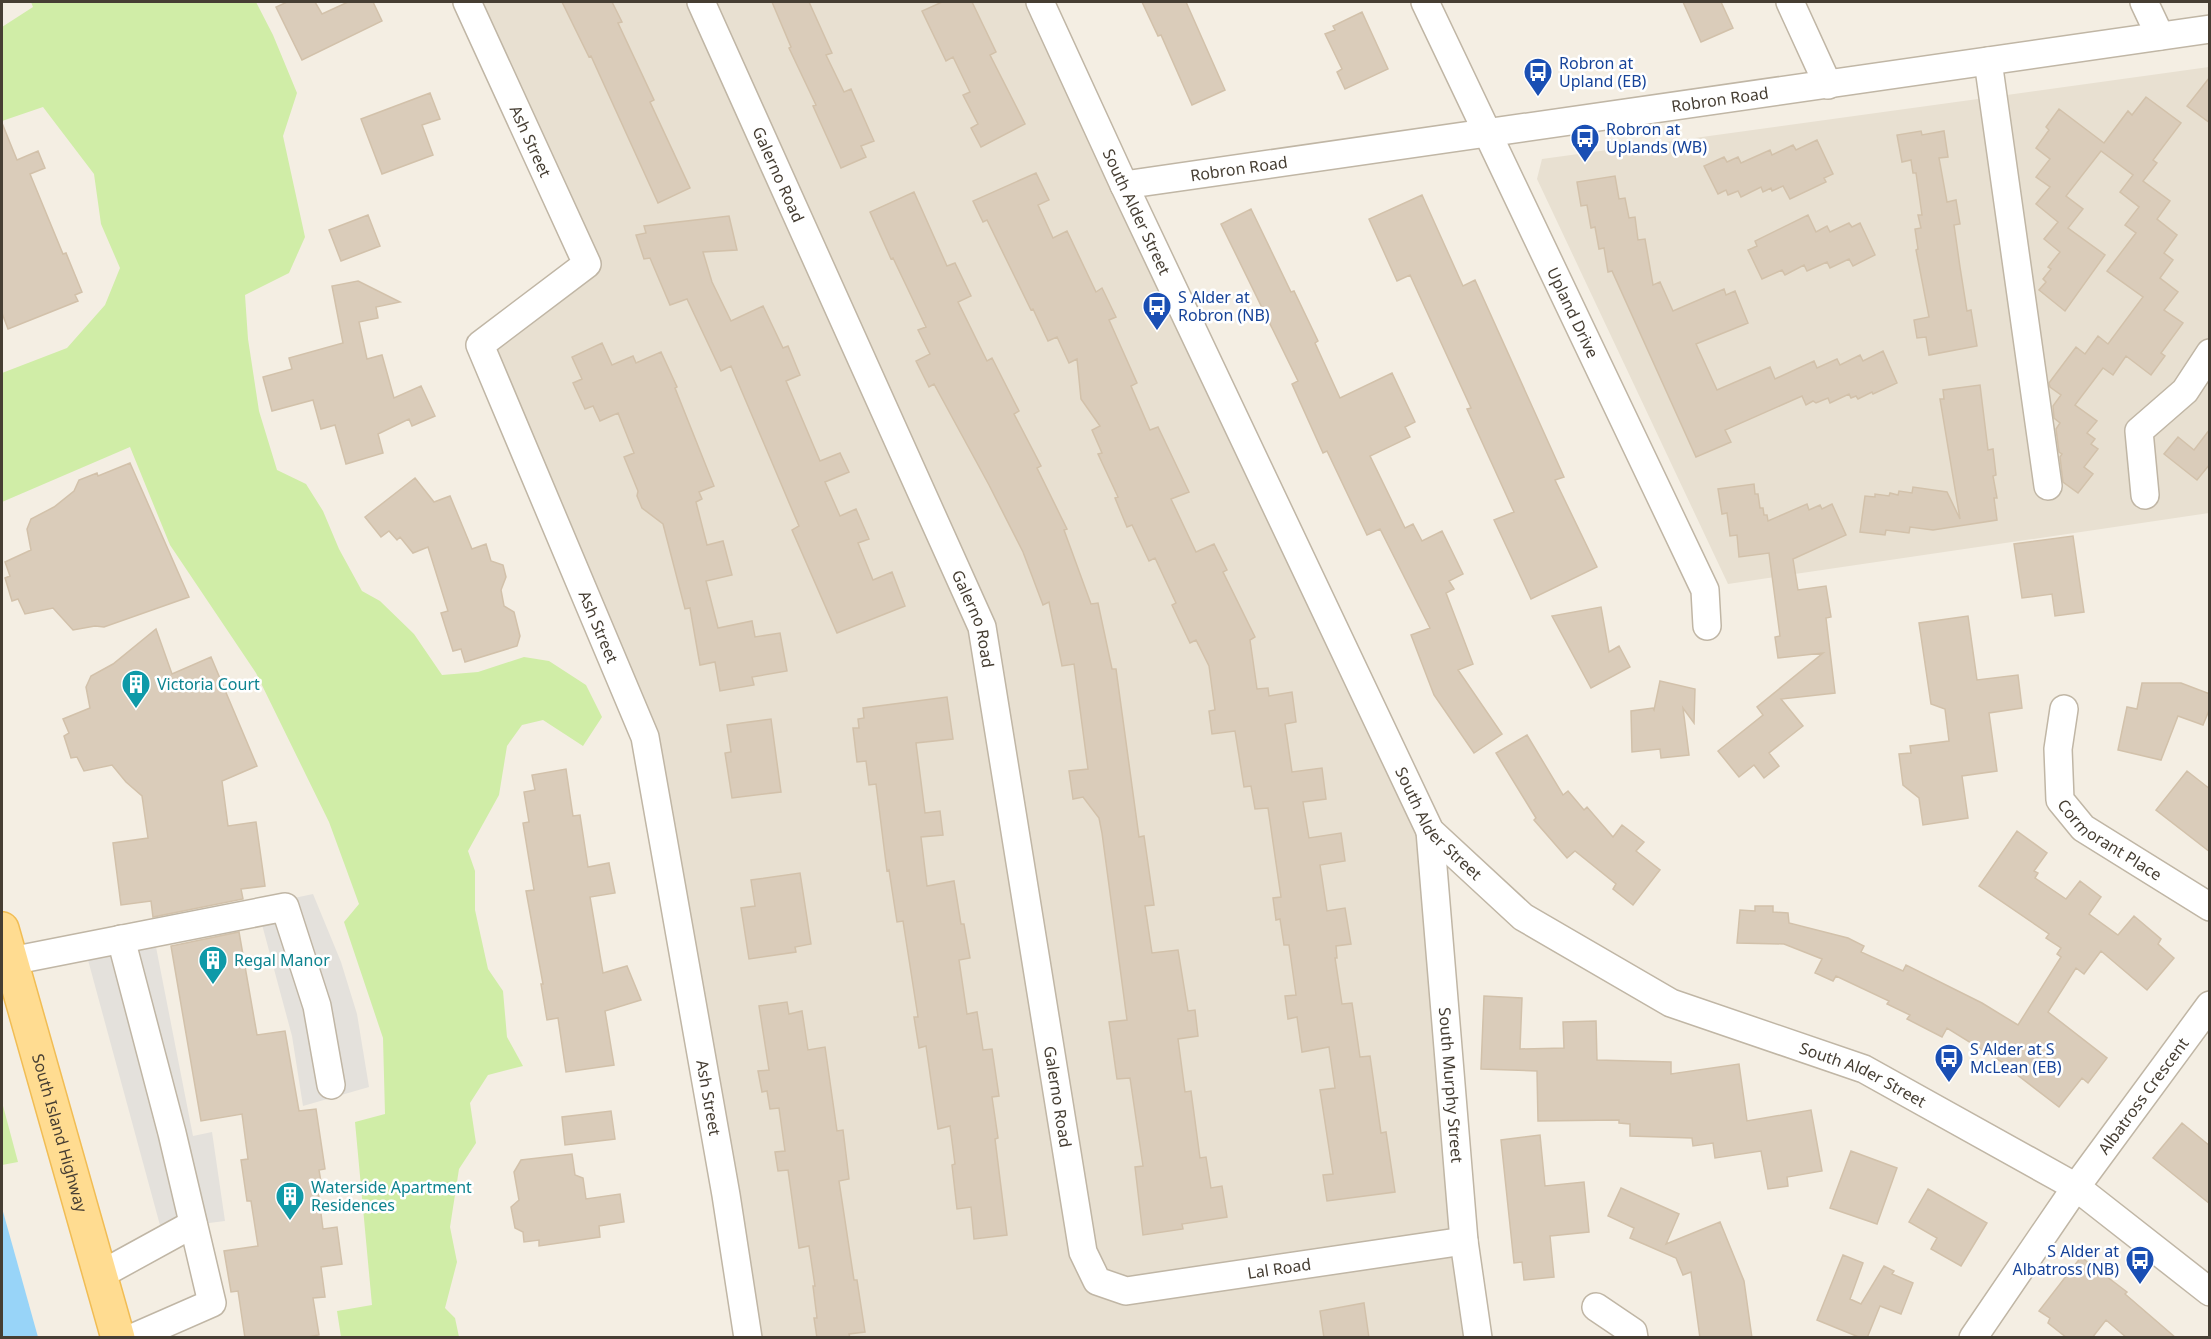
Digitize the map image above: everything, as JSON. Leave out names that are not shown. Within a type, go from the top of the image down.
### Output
[{"type":"main road","name":"South Island Highway","points":[[2,929],[118,1338]]},
{"type":"street","name":"Ash Street","points":[[467,2],[587,264],[480,345],[645,737],[726,1195],[748,1338]]},
{"type":"street","name":"Galerno Road","points":[[701,2],[982,627],[1083,1252],[1096,1281]]},
{"type":"street","name":"South Alder Street","points":[[1040,2],[1124,185],[1430,831],[1524,917],[1671,1003],[1864,1069],[2076,1187],[2210,1293]]},
{"type":"street","name":"Upland Drive","points":[[1425,2],[1705,590],[1707,626]]},
{"type":"street","points":[[1790,2],[1828,85]]},
{"type":"street","points":[[2144,2],[2160,36]]},
{"type":"street","name":"Robron Road","points":[[1124,185],[2210,29]]},
{"type":"street","points":[[1988,60],[2048,486]]},
{"type":"street","points":[[2145,495],[2139,431],[2185,391],[2210,353]]},
{"type":"street","name":"Cormorant Place","points":[[2064,710],[2058,749],[2060,800],[2083,828],[2210,907]]},
{"type":"street","name":"South Murphy Street","points":[[1430,831],[1464,1240],[1478,1338]]},
{"type":"street","points":[[11,961],[285,907],[317,1006],[331,1085]]},
{"type":"street","points":[[121,939],[172,1133],[212,1303],[132,1338]]},
{"type":"street","name":"Albatross Crescent","points":[[1973,1338],[2076,1187],[2210,1005]]},
{"type":"street","points":[[100,1275],[193,1224]]},
{"type":"street","name":"Lal Road","points":[[1096,1281],[1126,1291],[1464,1240]]},
{"type":"street","points":[[1596,1307],[1633,1332],[1634,1338]]},
{"type":"shaded area","points":[[463,2],[1046,2],[1428,831],[1473,1337],[752,1337],[649,738],[480,345],[587,264]]},
{"type":"shaded area","points":[[2209,67],[2209,513],[1728,584],[1537,179],[1542,159]]},
{"type":"shaded area","points":[[313,894],[341,962],[357,1014],[369,1087],[303,1106],[292,1036],[257,906]]},
{"type":"shaded area","points":[[156,947],[193,1136],[212,1132],[225,1221],[161,1229],[88,960]]},
{"type":"green space","points":[[31,2],[256,2],[273,35],[297,93],[283,136],[305,237],[289,273],[245,295],[248,339],[259,411],[277,470],[306,484],[323,511],[339,549],[362,591],[380,601],[414,634],[442,675],[478,672],[524,657],[549,661],[586,685],[602,717],[583,746],[543,720],[522,725],[507,746],[499,795],[468,851],[475,871],[475,910],[488,969],[503,991],[507,1037],[523,1066],[488,1075],[470,1103],[476,1143],[459,1169],[450,1227],[457,1262],[445,1308],[455,1318],[459,1337],[341,1337],[337,1311],[372,1305],[355,1122],[385,1114],[383,1038],[344,922],[359,904],[329,822],[256,673],[170,545],[130,447],[2,502],[2,373],[67,348],[105,305],[120,268],[101,224],[94,174],[43,107],[2,121],[2,27],[33,7]]},
{"type":"green space","points":[[2,1102],[18,1162],[2,1165]]},
{"type":"water","points":[[2,1208],[38,1337],[2,1337]]},
{"type":"building","points":[[287,2],[315,2],[322,14],[348,2],[373,2],[382,21],[302,60],[276,7]]},
{"type":"building","points":[[562,2],[612,2],[622,22],[618,23],[654,100],[650,102],[690,188],[658,203],[591,56],[589,57]]},
{"type":"building","points":[[772,2],[809,2],[832,53],[826,55],[844,92],[851,89],[874,141],[861,146],[866,157],[841,168],[813,106],[816,105],[789,48],[791,47]]},
{"type":"building","points":[[942,2],[972,2],[996,52],[990,55],[1025,124],[981,147],[971,128],[978,124],[963,95],[970,92],[953,57],[946,61],[922,11]]},
{"type":"building","points":[[1142,2],[1186,2],[1225,90],[1192,105],[1161,35],[1158,36]]},
{"type":"building","points":[[1683,2],[1721,2],[1733,28],[1701,42]]},
{"type":"building","points":[[1362,12],[1388,69],[1345,89],[1337,72],[1342,69],[1325,34],[1335,30],[1333,26]]},
{"type":"building","points":[[2210,77],[2210,123],[2187,106]]},
{"type":"building","points":[[430,93],[440,119],[422,125],[433,155],[382,174],[361,119]]},
{"type":"building","points":[[2146,97],[2181,123],[2153,160],[2157,163],[2143,181],[2170,201],[2157,219],[2177,235],[2164,253],[2173,260],[2160,278],[2178,292],[2164,310],[2183,323],[2161,353],[2165,356],[2151,375],[2126,356],[2113,375],[2103,368],[2075,405],[2097,421],[2087,433],[2095,439],[2091,444],[2098,449],[2084,467],[2093,474],[2078,493],[2063,482],[2060,457],[2062,454],[2059,452],[2056,429],[2060,423],[2054,418],[2053,406],[2061,395],[2050,387],[2049,383],[2076,347],[2085,354],[2098,336],[2108,344],[2143,297],[2107,271],[2136,233],[2125,225],[2139,207],[2120,192],[2133,175],[2101,151],[2066,196],[2083,209],[2068,228],[2105,255],[2065,311],[2039,290],[2046,282],[2043,279],[2051,269],[2048,267],[2060,252],[2044,239],[2058,222],[2036,204],[2050,187],[2036,177],[2050,159],[2036,148],[2049,130],[2046,127],[2059,109],[2104,143],[2128,111],[2132,115]]},
{"type":"building","points":[[2,123],[17,160],[38,151],[45,168],[30,174],[63,254],[66,253],[82,292],[75,295],[78,301],[8,329],[2,313]]},
{"type":"building","points":[[1921,131],[1922,135],[1944,131],[1948,157],[1939,158],[1947,202],[1956,200],[1960,224],[1954,225],[1960,267],[1967,311],[1971,310],[1977,346],[1929,355],[1926,337],[1917,338],[1914,320],[1929,317],[1916,250],[1918,249],[1915,229],[1921,228],[1918,215],[1922,215],[1916,173],[1913,173],[1911,160],[1902,162],[1897,135]]},
{"type":"building","points":[[1817,140],[1833,174],[1824,178],[1826,182],[1790,199],[1783,186],[1763,192],[1761,187],[1741,197],[1738,191],[1728,195],[1726,190],[1718,194],[1704,166],[1724,157],[1727,162],[1738,157],[1741,163],[1770,150],[1772,155],[1793,145],[1796,150]]},
{"type":"building","points":[[1036,173],[1049,200],[1038,205],[1053,238],[1067,231],[1096,292],[1102,288],[1116,317],[1109,320],[1137,383],[1131,386],[1150,430],[1158,427],[1189,492],[1171,499],[1196,552],[1214,544],[1227,570],[1223,572],[1255,637],[1250,640],[1257,689],[1268,688],[1269,696],[1292,692],[1296,722],[1285,724],[1292,772],[1322,768],[1326,799],[1303,802],[1309,838],[1341,833],[1345,861],[1320,865],[1327,911],[1345,908],[1351,944],[1336,946],[1337,958],[1335,958],[1342,1004],[1352,1003],[1360,1057],[1370,1056],[1381,1133],[1386,1132],[1395,1192],[1327,1201],[1323,1175],[1333,1174],[1320,1090],[1335,1088],[1329,1047],[1302,1052],[1297,1017],[1288,1019],[1285,996],[1296,995],[1289,945],[1284,945],[1280,919],[1276,920],[1273,898],[1281,897],[1268,808],[1255,809],[1251,786],[1244,787],[1235,731],[1212,734],[1209,711],[1215,710],[1209,666],[1196,640],[1190,643],[1172,605],[1176,603],[1155,558],[1149,561],[1132,525],[1127,527],[1115,498],[1118,497],[1098,454],[1102,453],[1092,430],[1100,426],[1081,399],[1077,359],[1069,363],[1057,337],[1048,341],[987,220],[983,222],[973,201]]},
{"type":"building","points":[[1615,176],[1619,199],[1625,198],[1629,218],[1635,217],[1638,240],[1645,239],[1653,285],[1660,282],[1673,311],[1724,289],[1726,295],[1735,291],[1748,323],[1696,344],[1717,390],[1770,367],[1775,379],[1814,361],[1817,368],[1837,359],[1840,365],[1860,355],[1863,361],[1883,351],[1897,383],[1858,399],[1856,396],[1851,398],[1849,394],[1830,403],[1828,398],[1806,405],[1802,396],[1725,430],[1731,442],[1696,457],[1612,271],[1608,272],[1604,248],[1599,249],[1595,227],[1591,228],[1587,205],[1581,206],[1577,182]]},
{"type":"building","points":[[914,192],[947,266],[955,263],[971,296],[958,302],[987,361],[992,358],[1019,411],[1014,414],[1041,466],[1037,468],[1067,529],[1064,530],[1091,604],[1098,603],[1112,669],[1116,669],[1139,837],[1144,836],[1154,905],[1145,906],[1152,953],[1178,950],[1188,1011],[1195,1010],[1198,1036],[1178,1039],[1185,1092],[1191,1091],[1200,1158],[1206,1157],[1211,1188],[1222,1186],[1227,1217],[1182,1224],[1183,1229],[1143,1235],[1135,1167],[1143,1166],[1130,1078],[1117,1079],[1109,1022],[1127,1020],[1102,833],[1099,818],[1083,797],[1073,799],[1069,771],[1088,769],[1074,664],[1062,666],[1049,602],[1043,605],[1023,552],[989,485],[934,384],[929,387],[916,361],[930,354],[918,330],[926,327],[870,212]]},
{"type":"building","points":[[1422,195],[1463,286],[1475,280],[1564,477],[1555,480],[1597,567],[1531,599],[1494,520],[1514,512],[1467,409],[1471,408],[1410,275],[1397,281],[1369,219]]},
{"type":"building","points":[[1251,209],[1291,292],[1294,291],[1318,341],[1315,343],[1340,398],[1392,373],[1415,422],[1405,427],[1410,437],[1370,456],[1405,528],[1413,524],[1422,541],[1442,531],[1463,574],[1449,581],[1454,589],[1446,593],[1473,664],[1458,670],[1502,734],[1474,753],[1434,695],[1411,635],[1430,628],[1380,529],[1367,535],[1327,451],[1323,453],[1292,384],[1298,381],[1221,224]]},
{"type":"building","points":[[368,215],[380,246],[341,261],[329,230]]},
{"type":"building","points":[[1808,215],[1816,232],[1827,226],[1830,232],[1849,223],[1852,227],[1860,223],[1875,255],[1853,266],[1849,259],[1830,268],[1827,262],[1807,271],[1804,265],[1785,275],[1782,270],[1762,279],[1748,250],[1757,246],[1755,241]]},
{"type":"building","points":[[729,216],[737,250],[703,252],[712,282],[731,321],[763,306],[783,348],[788,346],[800,375],[786,381],[820,461],[840,453],[849,472],[825,482],[840,516],[856,509],[869,539],[858,543],[873,580],[892,572],[905,606],[837,633],[792,530],[799,526],[731,366],[721,371],[687,299],[670,305],[650,258],[644,259],[636,235],[646,233],[644,226]]},
{"type":"building","points":[[358,281],[400,302],[376,307],[378,318],[359,322],[367,359],[382,355],[394,398],[421,386],[435,416],[412,426],[409,419],[378,434],[383,453],[346,464],[335,425],[321,429],[313,400],[272,411],[263,377],[292,369],[289,358],[343,343],[332,286]]},
{"type":"building","points":[[602,343],[612,365],[633,356],[636,363],[661,352],[677,387],[675,388],[714,486],[699,492],[702,499],[696,502],[707,545],[723,541],[732,575],[706,581],[718,628],[752,621],[755,637],[780,633],[787,671],[752,677],[754,685],[720,691],[715,662],[700,665],[690,608],[685,609],[663,524],[642,508],[637,496],[638,491],[624,457],[634,453],[618,413],[600,421],[593,406],[585,409],[573,383],[582,379],[572,357]]},
{"type":"building","points":[[1980,385],[1988,450],[1993,449],[1997,520],[1933,530],[1910,527],[1909,533],[1886,530],[1885,535],[1860,532],[1865,496],[1875,497],[1875,494],[1889,496],[1890,493],[1898,495],[1899,491],[1912,493],[1913,487],[1947,492],[1960,519],[1940,399],[1944,399],[1943,390]]},
{"type":"building","points":[[2210,429],[2210,464],[2197,480],[2164,454],[2178,437],[2194,450]]},
{"type":"building","points":[[130,463],[189,597],[104,627],[95,626],[73,630],[53,608],[25,614],[18,599],[12,601],[5,578],[10,576],[5,562],[31,550],[27,529],[31,519],[54,507],[74,491],[79,480],[97,473],[98,476]]},
{"type":"building","points":[[415,478],[434,502],[450,496],[472,549],[486,544],[491,561],[503,565],[506,577],[501,590],[504,606],[514,612],[520,636],[517,646],[465,662],[461,649],[453,651],[441,613],[448,611],[428,547],[413,553],[400,537],[397,540],[389,531],[381,537],[365,517]]},
{"type":"building","points":[[1754,484],[1760,508],[1763,508],[1768,521],[1807,504],[1809,510],[1820,505],[1822,509],[1832,504],[1846,535],[1793,559],[1798,590],[1826,586],[1831,617],[1826,618],[1835,693],[1781,699],[1803,726],[1769,753],[1779,766],[1764,778],[1754,765],[1739,777],[1718,751],[1763,715],[1757,707],[1823,653],[1778,658],[1775,637],[1780,636],[1769,553],[1739,557],[1737,535],[1730,536],[1727,513],[1722,514],[1718,489]]},
{"type":"building","points":[[2073,536],[2084,612],[2055,616],[2052,594],[2022,598],[2014,544]]},
{"type":"building","points":[[1601,607],[1609,652],[1619,646],[1630,667],[1591,688],[1552,616]]},
{"type":"building","points":[[1968,616],[1977,680],[2018,675],[2022,708],[1989,713],[1997,771],[1962,776],[1968,818],[1923,825],[1919,798],[1903,785],[1899,754],[1911,753],[1910,746],[1949,741],[1945,709],[1931,704],[1919,623]]},
{"type":"building","points":[[156,629],[172,674],[211,657],[257,766],[222,781],[228,826],[256,822],[265,886],[241,889],[243,899],[153,917],[151,901],[121,905],[113,843],[148,838],[142,796],[112,765],[84,771],[77,757],[71,758],[64,736],[69,733],[63,719],[90,708],[86,687],[91,676],[113,664]]},
{"type":"building","points":[[1660,681],[1695,689],[1694,723],[1683,708],[1689,755],[1661,758],[1660,749],[1632,752],[1631,711],[1653,708],[1654,710]]},
{"type":"building","points":[[2142,683],[2181,683],[2210,694],[2210,708],[2203,725],[2178,716],[2161,760],[2118,750],[2127,707],[2137,709]]},
{"type":"building","points":[[947,697],[953,739],[916,743],[925,813],[940,811],[943,835],[921,837],[927,886],[954,881],[961,924],[964,924],[970,958],[959,960],[967,1014],[977,1012],[983,1050],[992,1049],[999,1096],[992,1097],[1007,1235],[974,1239],[971,1207],[957,1209],[950,1126],[938,1129],[926,1046],[919,1048],[914,1017],[918,1017],[903,921],[897,922],[889,870],[887,871],[876,784],[869,785],[866,761],[857,762],[853,728],[859,728],[858,719],[864,718],[863,708]]},
{"type":"building","points":[[771,719],[781,792],[732,798],[725,753],[731,752],[727,725]]},
{"type":"building","points":[[1527,735],[1563,795],[1568,791],[1584,810],[1587,807],[1613,837],[1622,825],[1644,842],[1636,851],[1660,870],[1633,905],[1613,889],[1616,884],[1575,851],[1567,858],[1534,820],[1536,818],[1496,753]]},
{"type":"building","points":[[566,769],[573,816],[580,815],[588,867],[609,863],[615,893],[590,897],[603,973],[627,966],[641,1000],[605,1011],[614,1065],[566,1072],[558,1018],[547,1020],[541,984],[543,984],[526,891],[534,890],[523,823],[529,822],[524,792],[535,790],[532,775]]},
{"type":"building","points":[[2187,771],[2210,789],[2210,852],[2156,810]]},
{"type":"building","points":[[2017,831],[2047,853],[2034,871],[2038,873],[2035,878],[2066,899],[2080,881],[2101,897],[2089,914],[2118,935],[2134,916],[2161,939],[2158,944],[2174,958],[2147,990],[2101,951],[2084,974],[2076,968],[2048,1012],[2107,1058],[2088,1083],[2082,1078],[2059,1107],[2016,1074],[2018,1072],[1947,1028],[1942,1037],[1907,1019],[1910,1015],[1887,1004],[1889,1001],[1836,976],[1833,981],[1815,973],[1822,959],[1784,944],[1737,943],[1740,910],[1755,911],[1755,906],[1773,906],[1773,912],[1788,913],[1789,923],[1848,938],[1864,946],[1861,952],[1903,971],[1906,965],[1982,1003],[2018,1025],[2061,957],[2057,954],[2061,948],[2046,938],[2049,934],[1979,886]]},
{"type":"building","points":[[800,873],[811,944],[795,947],[796,952],[749,959],[741,908],[755,906],[751,880]]},
{"type":"building","points":[[239,932],[257,1035],[285,1031],[299,1111],[316,1109],[325,1169],[319,1170],[321,1182],[317,1183],[323,1229],[337,1227],[342,1264],[321,1267],[325,1297],[313,1298],[319,1335],[302,1338],[245,1338],[238,1291],[231,1292],[224,1251],[258,1246],[251,1201],[247,1201],[241,1160],[248,1159],[242,1114],[201,1121],[171,946]]},
{"type":"building","points":[[1484,996],[1522,998],[1520,1049],[1564,1048],[1563,1022],[1596,1021],[1597,1060],[1671,1062],[1671,1074],[1739,1064],[1747,1121],[1811,1110],[1822,1171],[1787,1177],[1788,1186],[1768,1189],[1761,1151],[1715,1158],[1713,1143],[1693,1146],[1692,1138],[1630,1136],[1630,1124],[1619,1123],[1619,1120],[1538,1121],[1537,1071],[1481,1069]]},
{"type":"building","points":[[787,1002],[789,1014],[802,1011],[808,1050],[825,1047],[837,1131],[843,1130],[849,1179],[839,1181],[854,1280],[857,1280],[865,1332],[849,1334],[850,1338],[817,1338],[814,1318],[817,1318],[813,1286],[815,1286],[809,1246],[799,1248],[788,1170],[778,1171],[775,1152],[785,1151],[779,1108],[770,1109],[767,1091],[762,1092],[758,1071],[769,1070],[759,1006]]},
{"type":"building","points":[[611,1111],[615,1139],[565,1145],[562,1117]]},
{"type":"building","points":[[2182,1123],[2210,1146],[2210,1204],[2153,1158]]},
{"type":"building","points":[[1540,1135],[1545,1186],[1584,1182],[1589,1232],[1550,1236],[1554,1277],[1524,1280],[1522,1262],[1514,1263],[1501,1140]]},
{"type":"building","points":[[1851,1151],[1897,1168],[1877,1224],[1830,1208]]},
{"type":"building","points":[[572,1154],[575,1175],[583,1178],[586,1199],[620,1194],[624,1222],[599,1226],[600,1237],[539,1246],[539,1240],[524,1242],[523,1232],[515,1228],[511,1207],[519,1200],[514,1172],[521,1160]]},
{"type":"building","points":[[1621,1188],[1679,1214],[1666,1244],[1720,1222],[1744,1281],[1752,1338],[1700,1338],[1691,1272],[1683,1275],[1676,1258],[1630,1238],[1634,1228],[1608,1216]]},
{"type":"building","points":[[1928,1189],[1987,1223],[1961,1266],[1931,1249],[1937,1238],[1909,1222]]},
{"type":"building","points":[[1843,1255],[1863,1263],[1850,1299],[1861,1304],[1884,1266],[1894,1271],[1892,1274],[1913,1283],[1901,1314],[1880,1306],[1867,1338],[1861,1338],[1817,1320]]},
{"type":"building","points":[[2081,1257],[2127,1292],[2125,1294],[2176,1338],[2127,1338],[2106,1320],[2092,1338],[2067,1338],[2048,1323],[2050,1318],[2039,1311]]},
{"type":"building","points":[[1364,1303],[1369,1338],[1324,1338],[1320,1311]]},
{"type":"place","name":"Robron at Upland (EB)","points":[[1538,98]]},
{"type":"place","name":"Robron at Uplands (WB)","points":[[1585,164]]},
{"type":"place","name":"S Alder at Robron (NB)","points":[[1157,332]]},
{"type":"place","name":"Victoria Court","points":[[136,710]]},
{"type":"place","name":"Regal Manor","points":[[213,986]]},
{"type":"place","name":"S Alder at S McLean (EB)","points":[[1949,1084]]},
{"type":"place","name":"Waterside Apartment Residences","points":[[290,1222]]},
{"type":"place","name":"S Alder at Albatross (NB)","points":[[2140,1286]]}]
